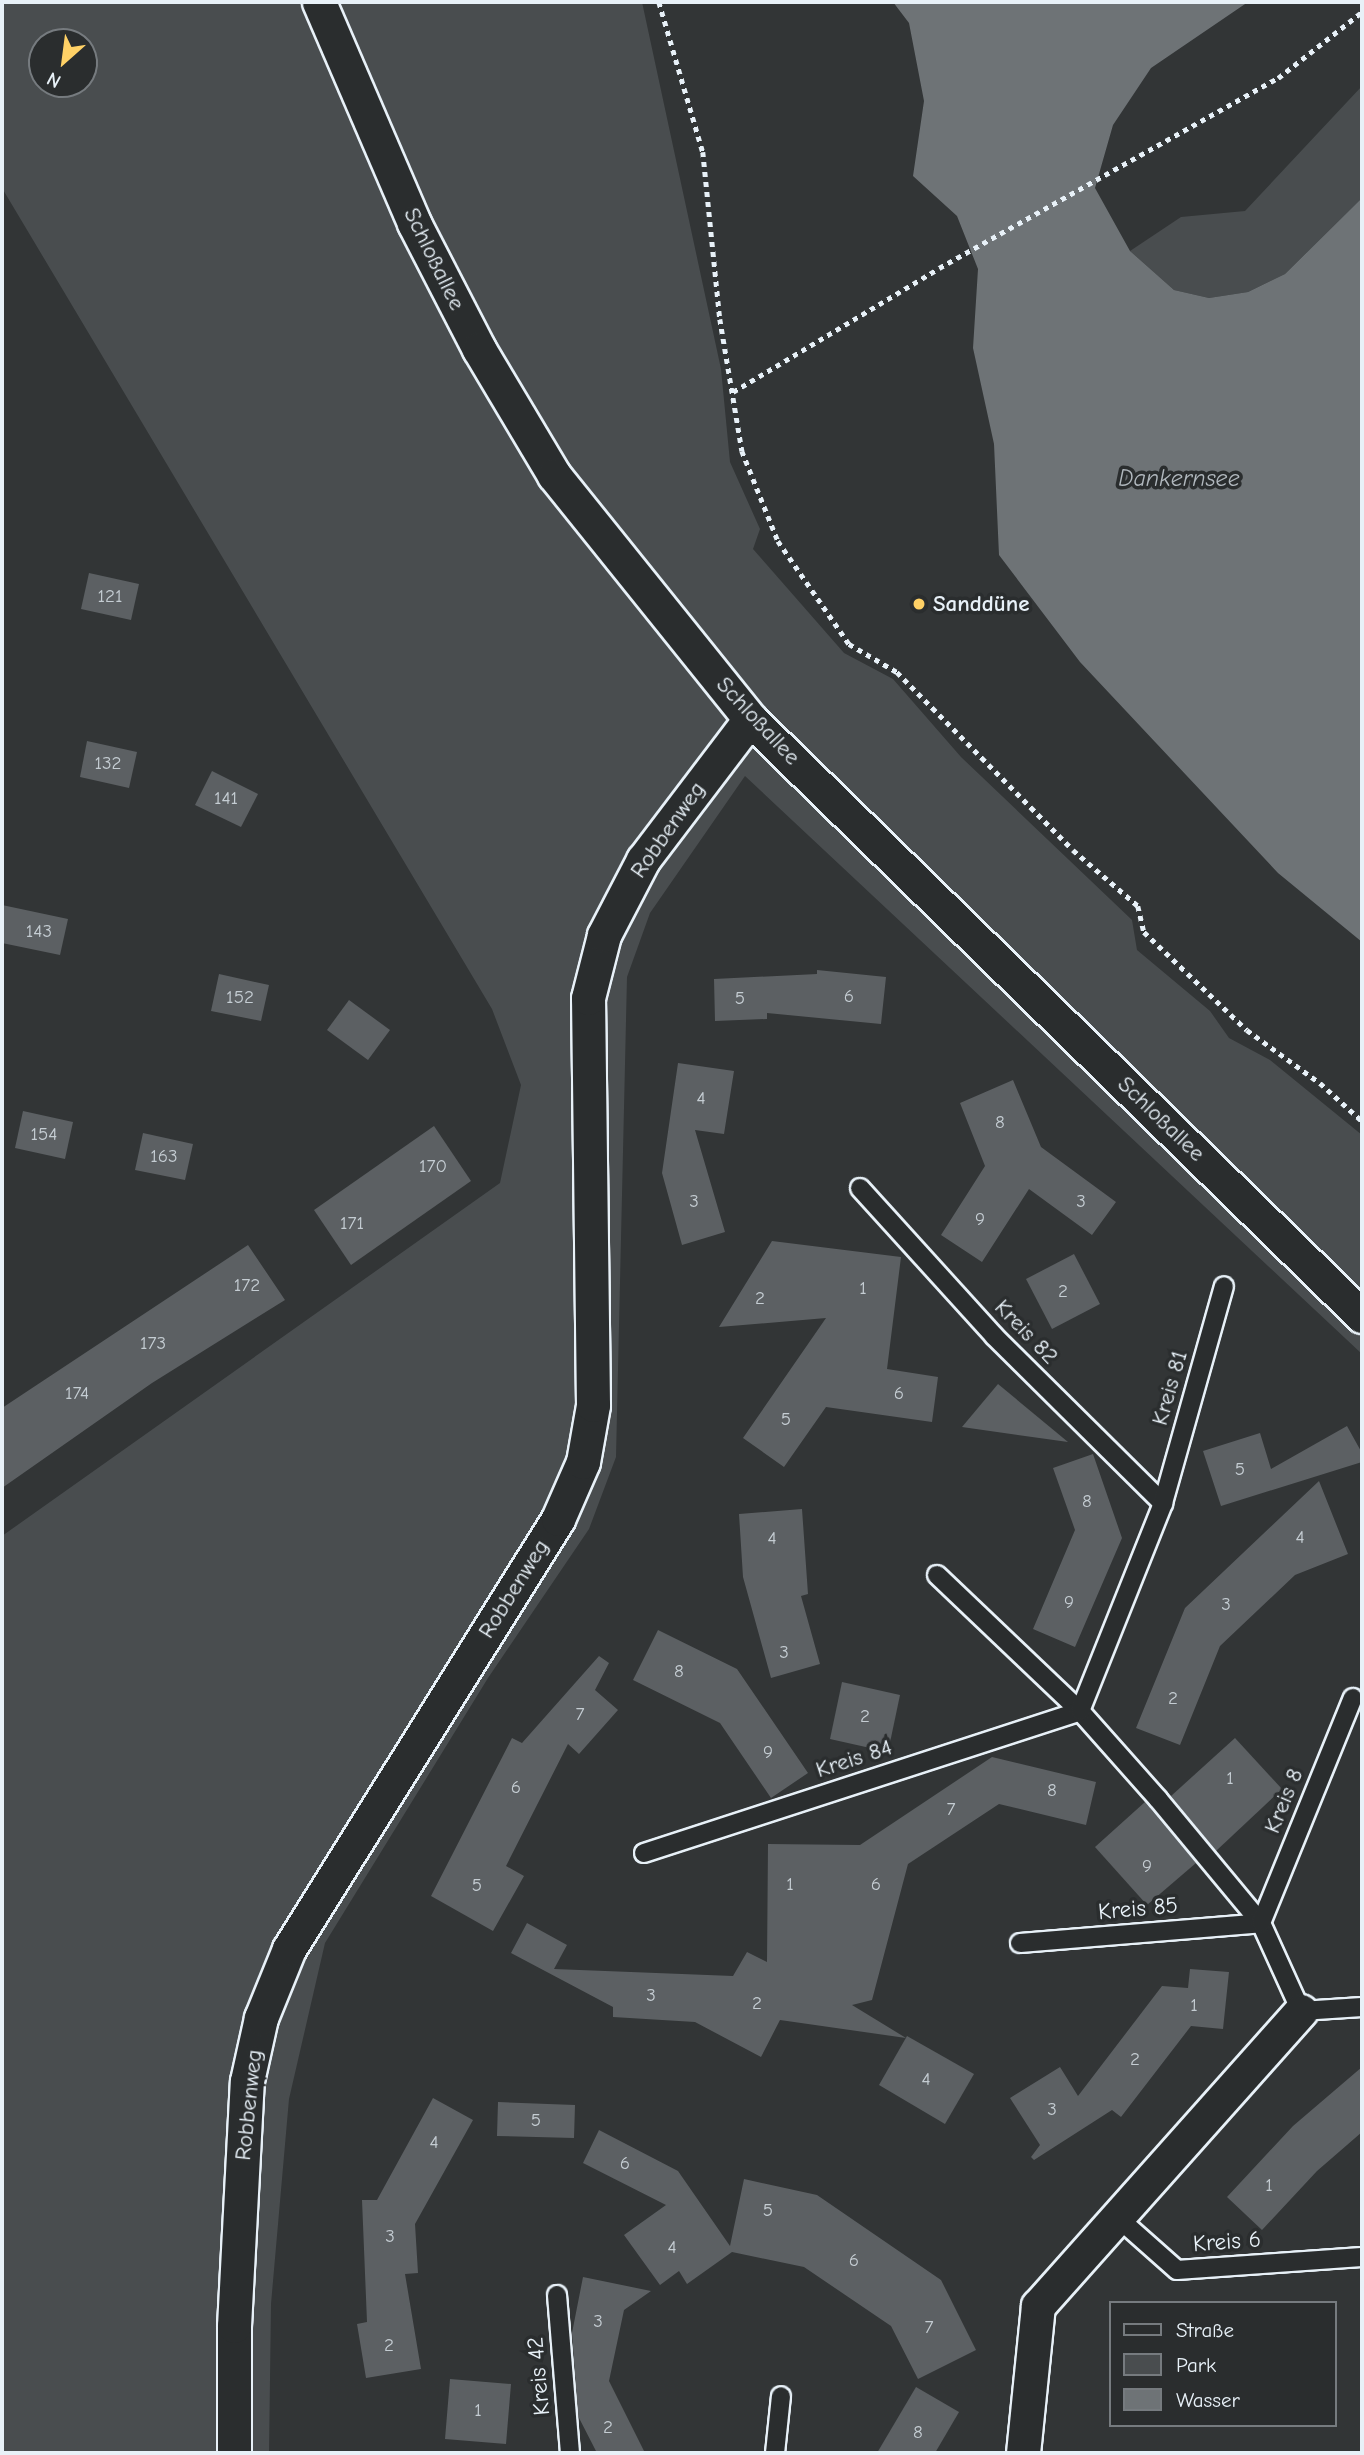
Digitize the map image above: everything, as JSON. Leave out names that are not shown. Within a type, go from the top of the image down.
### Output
[{"type":"street","name":"Schloßallee","points":[[319,2],[414,223],[479,349],[554,475],[750,719],[1362,1316]]},
{"type":"street","name":"Robbenweg","points":[[234,2453],[234,2326],[247,2081],[261,2018],[289,1949],[558,1519],[583,1462],[593,1405],[588,998],[604,935],[643,860],[750,719]]},
{"type":"street","points":[[1023,2453],[1038,2306],[1301,2011]]},
{"type":"lane","name":"Kreis 82","points":[[860,1188],[994,1336],[1163,1503]]},
{"type":"lane","name":"Kreis 81","points":[[1080,1711],[1163,1503],[1224,1286]]},
{"type":"lane","points":[[937,1575],[1080,1711],[1261,1923],[1301,2011],[1362,2007]]},
{"type":"lane","name":"Kreis 8","points":[[1261,1923],[1353,1698]]},
{"type":"lane","name":"Kreis 84","points":[[644,1853],[1080,1711]]},
{"type":"lane","name":"Kreis 85","points":[[1020,1943],[1261,1923]]},
{"type":"lane","name":"Kreis 6","points":[[1116,2216],[1177,2270],[1362,2257]]},
{"type":"lane","name":"Kreis 42","points":[[557,2295],[570,2453]]},
{"type":"lane","points":[[775,2453],[781,2396]]},
{"type":"path","points":[[659,2],[704,152],[720,319],[743,451],[778,541],[849,644],[897,672],[1073,850],[1138,906],[1143,932],[1247,1030],[1320,1083],[1362,1121]]},
{"type":"path","points":[[733,392],[939,268],[1278,78],[1362,12]]},
{"type":"green space","points":[[2,2],[642,2],[721,369],[730,462],[760,529],[753,549],[844,653],[893,679],[961,757],[1132,920],[1137,950],[1210,1011],[1229,1038],[1270,1060],[1362,1135],[1362,1354],[745,776],[650,913],[627,977],[616,1457],[589,1529],[488,1678],[325,1943],[289,2099],[271,2304],[269,2453],[2,2453],[2,1536],[500,1183],[521,1085],[492,1009],[2,188]]},
{"type":"green space","points":[[1362,86],[1362,198],[1285,274],[1248,292],[1209,298],[1174,290],[1130,251],[1181,217],[1245,211]]},
{"type":"water","name":"Dankernsee","points":[[893,2],[1248,2],[1151,68],[1113,125],[1095,188],[1130,251],[1174,290],[1209,298],[1248,292],[1285,274],[1362,198],[1362,942],[1278,873],[1080,662],[999,555],[994,444],[973,348],[978,269],[957,216],[913,176],[924,101],[909,23]]},
{"type":"building","points":[[89,573],[139,584],[131,620],[81,609]]},
{"type":"building","points":[[87,741],[137,752],[129,788],[80,777]]},
{"type":"building","points":[[212,771],[258,794],[241,827],[195,805]]},
{"type":"building","points":[[2,905],[68,919],[60,955],[2,943]]},
{"type":"building","points":[[817,970],[886,977],[881,1024],[767,1013],[767,1019],[715,1021],[714,979],[817,974]]},
{"type":"building","points":[[219,974],[269,985],[261,1021],[211,1011]]},
{"type":"building","points":[[349,1000],[390,1030],[368,1060],[327,1030]]},
{"type":"building","points":[[678,1063],[734,1071],[724,1134],[695,1130],[725,1232],[682,1245],[662,1173]]},
{"type":"building","points":[[1013,1080],[1041,1147],[1116,1202],[1092,1235],[1029,1189],[982,1262],[941,1235],[985,1166],[960,1103]]},
{"type":"building","points":[[23,1111],[73,1122],[65,1159],[15,1148]]},
{"type":"building","points":[[434,1126],[471,1181],[351,1265],[314,1210]]},
{"type":"building","points":[[143,1133],[193,1144],[185,1180],[135,1170]]},
{"type":"building","points":[[772,1241],[901,1257],[887,1369],[938,1377],[932,1422],[826,1407],[784,1467],[743,1438],[826,1318],[719,1327]]},
{"type":"building","points":[[248,1245],[285,1300],[152,1383],[2,1488],[2,1408]]},
{"type":"building","points":[[1074,1254],[1100,1304],[1052,1329],[1026,1279]]},
{"type":"building","points":[[998,1384],[1068,1442],[962,1427]]},
{"type":"building","points":[[1347,1426],[1362,1453],[1362,1462],[1221,1506],[1203,1451],[1260,1433],[1271,1469]]},
{"type":"building","points":[[1093,1454],[1122,1538],[1075,1647],[1033,1629],[1075,1530],[1053,1468]]},
{"type":"building","points":[[1319,1481],[1348,1554],[1295,1575],[1220,1646],[1180,1745],[1136,1728],[1185,1608]]},
{"type":"building","points":[[802,1509],[808,1594],[801,1596],[820,1664],[771,1678],[743,1577],[739,1514]]},
{"type":"building","points":[[658,1630],[737,1669],[808,1773],[771,1798],[720,1723],[633,1680]]},
{"type":"building","points":[[599,1656],[609,1663],[595,1690],[618,1710],[579,1754],[568,1744],[506,1866],[524,1876],[493,1931],[431,1896],[512,1738],[522,1743]]},
{"type":"building","points":[[842,1682],[900,1695],[888,1752],[830,1739]]},
{"type":"building","points":[[1235,1738],[1282,1789],[1216,1851],[1171,1796]]},
{"type":"building","points":[[992,1757],[1096,1782],[1086,1825],[999,1804],[908,1864],[872,2000],[852,2005],[906,2038],[780,2020],[761,2057],[695,2022],[613,2017],[613,2007],[511,1953],[527,1923],[567,1945],[554,1969],[733,1976],[747,1952],[767,1962],[768,1844],[860,1845]]},
{"type":"building","points":[[1145,1802],[1196,1863],[1147,1905],[1095,1847]]},
{"type":"building","points":[[1190,1969],[1229,1972],[1223,2029],[1191,2026],[1121,2117],[1112,2110],[1034,2160],[1031,2157],[1040,2145],[1010,2098],[1060,2067],[1078,2096],[1162,1986],[1188,1988]]},
{"type":"building","points":[[907,2036],[974,2074],[945,2124],[879,2085]]},
{"type":"building","points":[[1362,2067],[1362,2132],[1317,2171],[1262,2230],[1227,2197],[1293,2126]]},
{"type":"building","points":[[433,2098],[473,2120],[415,2224],[418,2273],[405,2274],[421,2369],[366,2378],[357,2324],[367,2322],[362,2200],[377,2200]]},
{"type":"building","points":[[498,2102],[575,2105],[574,2138],[497,2136]]},
{"type":"building","points":[[599,2130],[678,2171],[730,2246],[744,2179],[817,2195],[941,2280],[976,2350],[918,2379],[891,2326],[804,2267],[732,2252],[687,2284],[679,2271],[660,2285],[624,2235],[666,2205],[583,2163]]},
{"type":"building","points":[[583,2277],[651,2291],[624,2310],[609,2381],[645,2453],[597,2453],[578,2416],[572,2333]]},
{"type":"building","points":[[450,2379],[511,2384],[506,2444],[445,2439]]},
{"type":"building","points":[[916,2387],[959,2412],[935,2453],[877,2453]]},
{"type":"place","name":"Sanddüne","points":[[919,604]]}]
